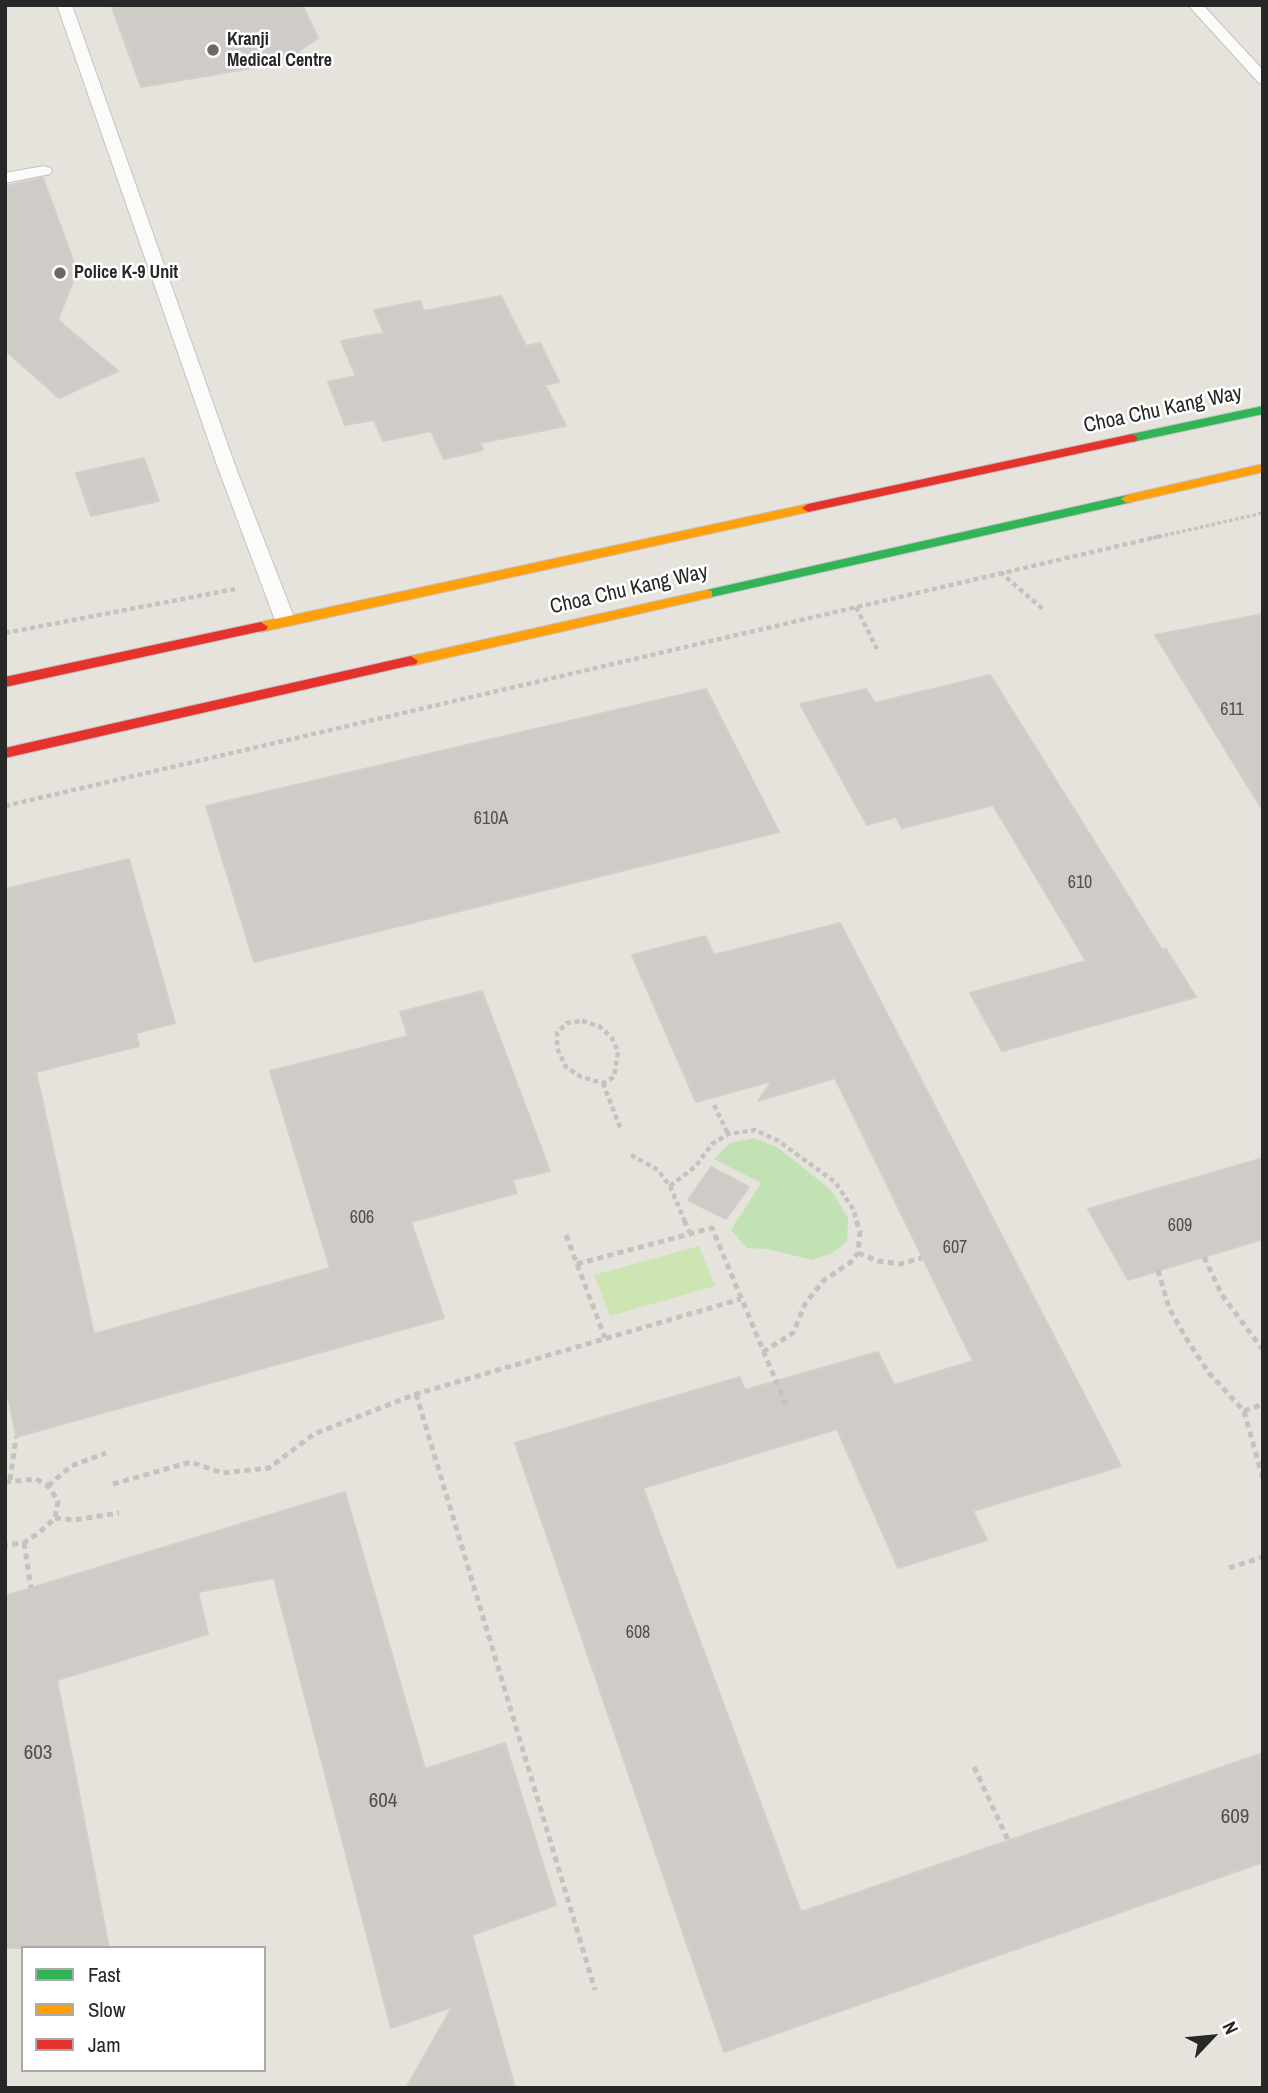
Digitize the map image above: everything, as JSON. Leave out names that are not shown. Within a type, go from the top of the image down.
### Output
[{"type":"main road","name":"Choa Chu Kang Way","points":[[5,681],[1263,410]]},
{"type":"main road","name":"Choa Chu Kang Way","points":[[5,753],[1263,468]]},
{"type":"lane","points":[[64,5],[227,468],[285,620]]},
{"type":"lane","points":[[1195,5],[1263,79]]},
{"type":"lane","points":[[5,178],[44,171]]},
{"type":"path","points":[[5,806],[999,572],[1263,513]]},
{"type":"path","points":[[999,572],[1044,610]]},
{"type":"path","points":[[856,607],[877,649]]},
{"type":"path","points":[[582,1021],[599,1026],[612,1038],[618,1052],[617,1066],[614,1077],[603,1083],[581,1077],[566,1067],[557,1048],[556,1033],[567,1023],[582,1021]]},
{"type":"path","points":[[603,1083],[621,1130]]},
{"type":"path","points":[[714,1104],[728,1134]]},
{"type":"path","points":[[670,1186],[696,1166],[712,1144],[728,1134],[755,1130],[778,1140],[835,1182],[853,1209],[860,1231],[858,1253],[850,1264],[824,1280],[805,1304],[793,1333],[763,1352]]},
{"type":"path","points":[[631,1155],[658,1170],[670,1186],[690,1233]]},
{"type":"path","points":[[577,1264],[712,1228],[786,1405]]},
{"type":"path","points":[[566,1234],[605,1338]]},
{"type":"path","points":[[858,1253],[878,1261],[900,1264],[922,1258]]},
{"type":"path","points":[[1203,1256],[1222,1295],[1263,1350]]},
{"type":"path","points":[[1158,1270],[1169,1308],[1186,1338],[1209,1373],[1244,1411],[1263,1479]]},
{"type":"path","points":[[113,1483],[191,1462],[222,1473],[269,1468],[314,1434],[416,1394],[741,1299]]},
{"type":"path","points":[[416,1394],[594,1990]]},
{"type":"path","points":[[1244,1411],[1263,1404]]},
{"type":"path","points":[[5,1545],[24,1543],[55,1518],[58,1501],[48,1486],[36,1479],[8,1481],[16,1437]]},
{"type":"path","points":[[48,1486],[71,1466],[106,1453]]},
{"type":"path","points":[[55,1518],[74,1520],[119,1513]]},
{"type":"path","points":[[24,1543],[31,1588]]},
{"type":"path","points":[[1229,1568],[1263,1557]]},
{"type":"path","points":[[974,1767],[1008,1840]]},
{"type":"green space","points":[[754,1138],[777,1147],[831,1190],[848,1218],[847,1242],[832,1253],[812,1260],[767,1249],[747,1248],[731,1230],[761,1183],[714,1159],[730,1143]]},
{"type":"green space","points":[[699,1246],[715,1286],[610,1316],[594,1275]]},
{"type":"building","name":"Kranji Medical Centre","points":[[111,5],[302,5],[318,38],[282,63],[141,87]]},
{"type":"building","points":[[43,178],[77,271],[58,320],[118,371],[59,398],[5,350],[5,186]]},
{"type":"building","points":[[501,296],[526,346],[540,343],[559,382],[545,385],[566,426],[480,443],[483,450],[444,459],[431,431],[383,441],[374,420],[345,425],[328,382],[356,376],[341,341],[384,333],[374,310],[420,301],[424,311]]},
{"type":"building","points":[[144,458],[159,501],[91,516],[76,473]]},
{"type":"building","points":[[1263,614],[1263,811],[1155,635]]},
{"type":"building","points":[[990,675],[1162,950],[1166,949],[1196,997],[1002,1051],[970,993],[1086,961],[993,805],[902,828],[896,817],[867,825],[800,704],[866,689],[875,703]]},
{"type":"building","points":[[706,689],[779,832],[254,962],[206,806]]},
{"type":"building","points":[[129,859],[175,1023],[136,1033],[139,1046],[36,1072],[94,1334],[330,1268],[270,1071],[408,1036],[400,1012],[482,991],[550,1171],[512,1180],[517,1193],[411,1222],[444,1318],[16,1437],[5,1380],[5,889]]},
{"type":"building","points":[[840,923],[1121,1466],[973,1511],[987,1540],[898,1568],[837,1429],[643,1488],[801,1912],[1263,1753],[1263,1862],[724,2052],[515,1443],[740,1377],[745,1390],[878,1352],[894,1385],[973,1361],[835,1078],[758,1101],[772,1081],[696,1102],[632,955],[705,936],[714,955]]},
{"type":"building","points":[[1263,1158],[1263,1239],[1128,1280],[1088,1209]]},
{"type":"building","points":[[711,1167],[749,1187],[726,1219],[688,1200]]},
{"type":"building","points":[[345,1492],[425,1769],[505,1743],[556,1905],[472,1935],[515,2088],[406,2088],[452,2007],[391,2028],[274,1578],[198,1592],[208,1634],[57,1680],[109,1946],[5,1948],[5,1596]]},
{"type":"traffic: fast","points":[[1132,438],[1263,410]]},
{"type":"traffic: fast","points":[[707,594],[1127,499]]},
{"type":"traffic: slow","points":[[1127,499],[1263,468]]},
{"type":"traffic: slow","points":[[261,627],[808,508]]},
{"type":"traffic: slow","points":[[411,661],[707,594]]},
{"type":"traffic: jam","points":[[808,508],[1132,438]]},
{"type":"traffic: jam","points":[[5,682],[261,627]]},
{"type":"traffic: jam","points":[[5,753],[411,661]]},
{"type":"place","name":"Kranji Medical Centre","points":[[213,50]]},
{"type":"place","name":"Police K-9 Unit","points":[[60,273]]}]
